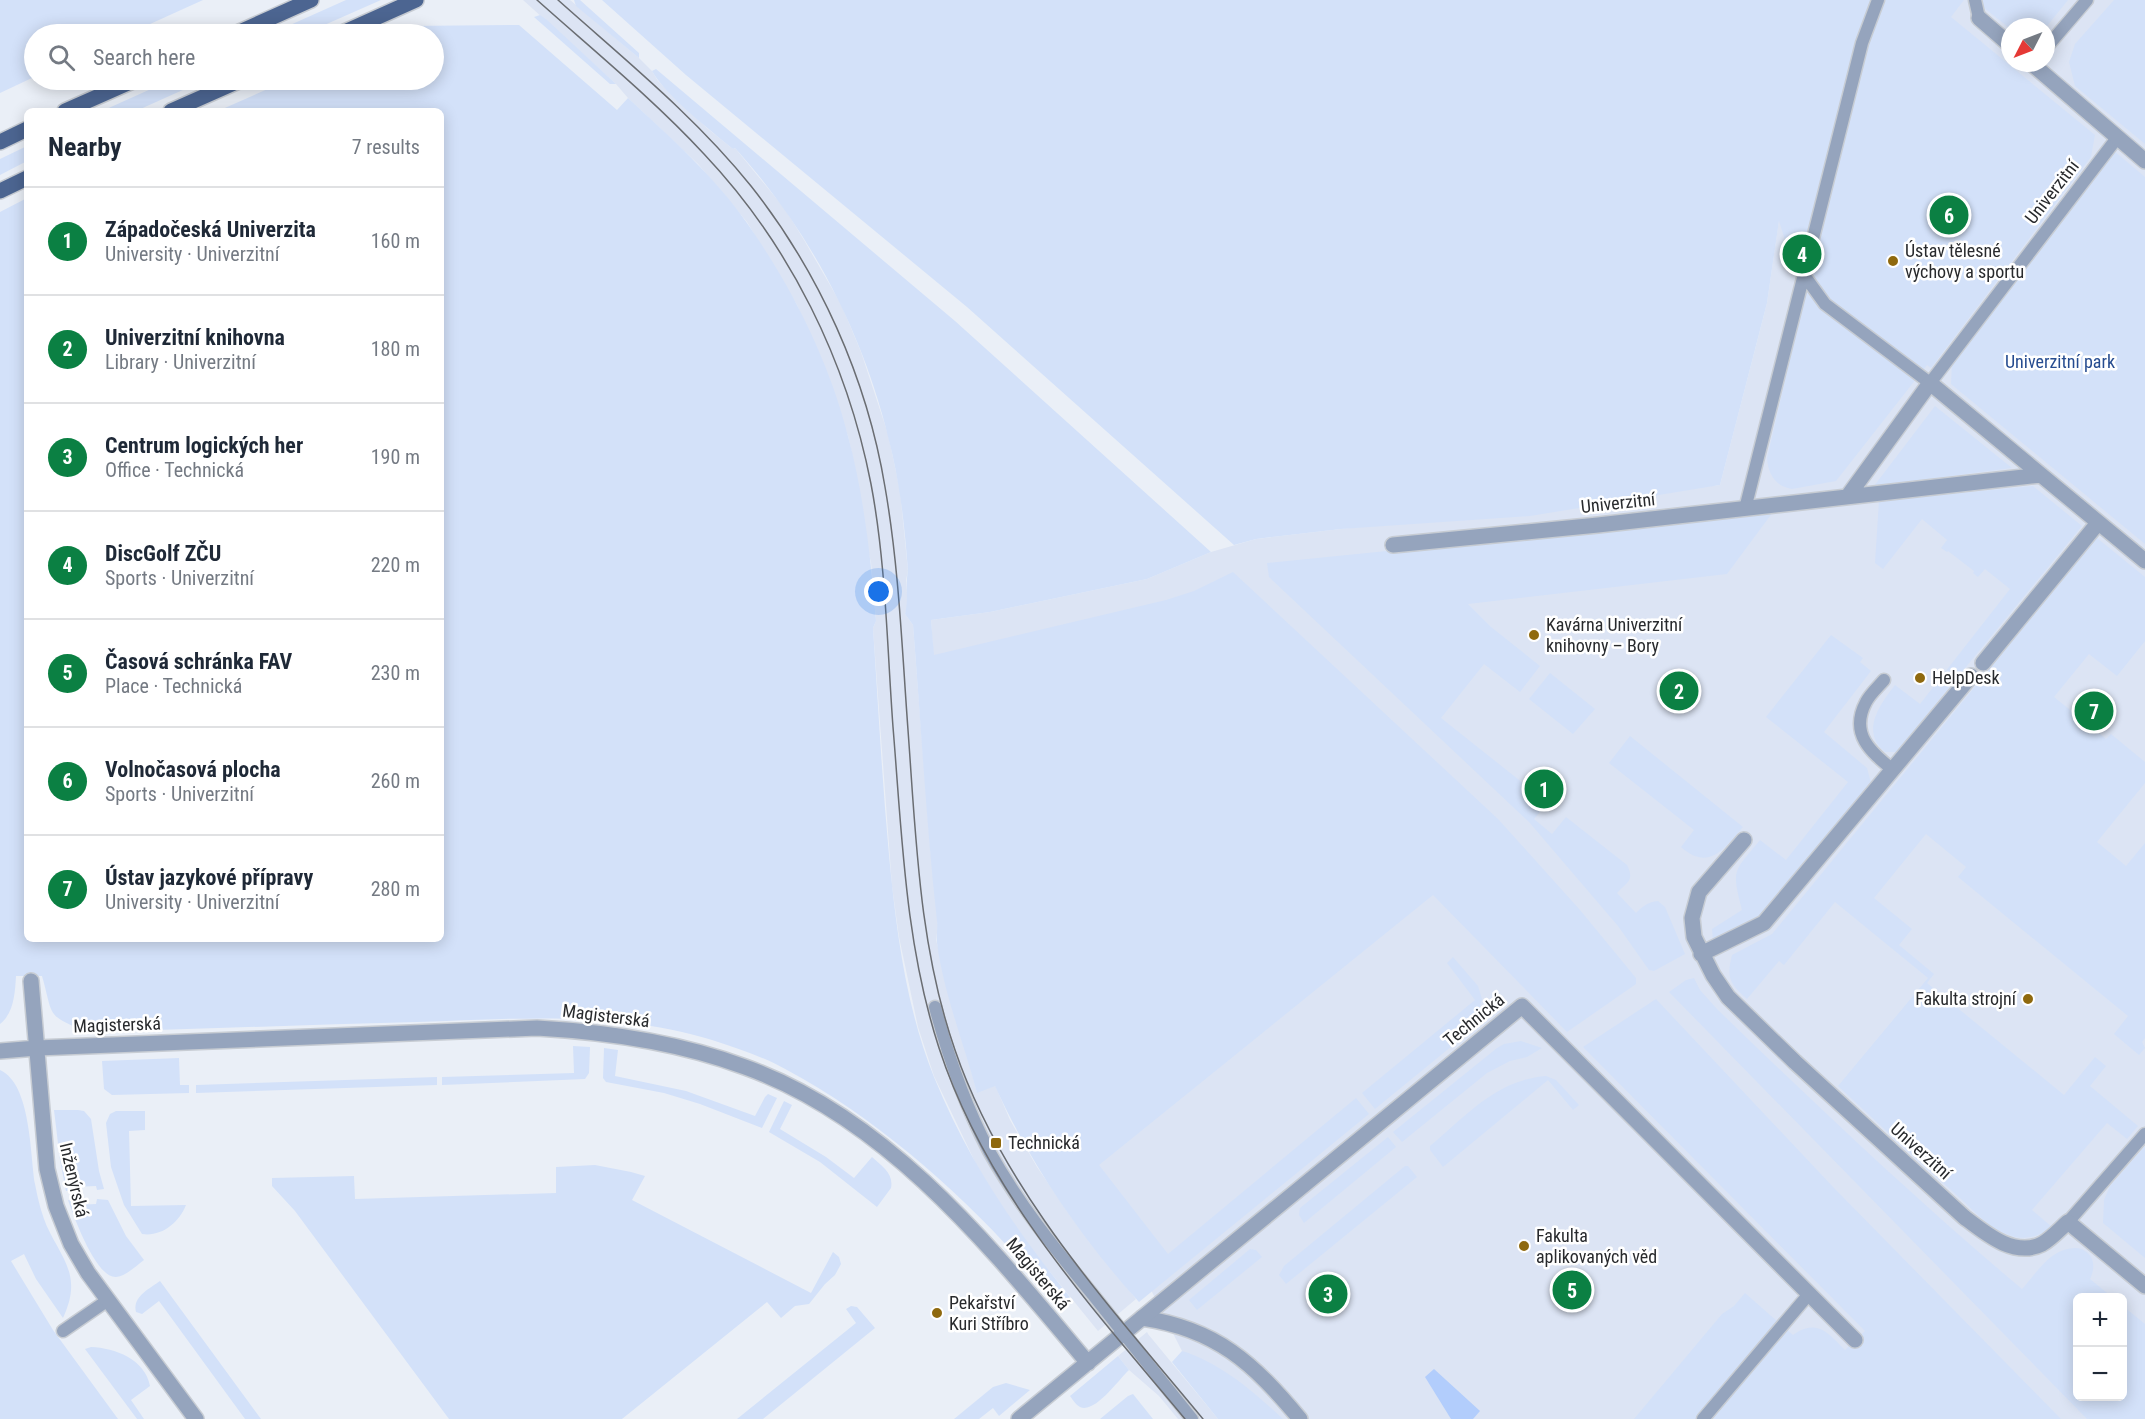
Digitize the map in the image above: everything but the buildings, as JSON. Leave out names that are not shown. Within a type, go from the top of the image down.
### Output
[{"type":"main road","points":[[257,24],[311,0]]},
{"type":"main road","points":[[362,24],[416,0]]},
{"type":"main road","points":[[72,108],[112,90]]},
{"type":"main road","points":[[178,108],[218,90]]},
{"type":"main road","points":[[0,142],[24,130]]},
{"type":"main road","points":[[0,191],[24,179]]},
{"type":"street","points":[[1978,18],[2001,37]]},
{"type":"street","points":[[2042,72],[2145,161]]},
{"type":"street","points":[[1930,383],[2145,561]]},
{"type":"street","name":"Univerzitní","points":[[1848,496],[1930,383]]},
{"type":"street","name":"Univerzitní","points":[[1393,545],[1745,509],[2041,475]]},
{"type":"street","points":[[1983,663],[2098,523]]},
{"type":"street","points":[[1701,954],[1764,924],[1971,676]]},
{"type":"street","name":"Univerzitní","points":[[1744,840],[1699,892],[1692,918],[1694,938],[1701,954],[1728,997],[1794,1062],[1947,1201],[1991,1237],[2016,1247],[2031,1248],[2044,1243],[2068,1222]]},
{"type":"street","name":"Inženýrská","points":[[31,981],[38,1048],[40,1108],[46,1159],[56,1206],[71,1244],[88,1273],[196,1419]]},
{"type":"street","name":"Technická","points":[[1018,1419],[1522,1006],[1855,1340]]},
{"type":"street","name":"Magisterská","points":[[0,1051],[537,1028],[595,1031],[708,1054],[746,1067],[794,1089],[825,1106],[877,1142],[981,1236],[1088,1363]]},
{"type":"street","points":[[2068,1222],[2145,1286]]},
{"type":"street","points":[[1142,1318],[1198,1332],[1232,1352],[1272,1386],[1300,1419]]},
{"type":"lane","points":[[1745,509],[1862,43],[1878,0]]},
{"type":"lane","points":[[1975,0],[1978,18]]},
{"type":"lane","points":[[2055,37],[2087,0]]},
{"type":"lane","name":"Univerzitní","points":[[1930,383],[2117,138]]},
{"type":"lane","points":[[1804,275],[1825,303],[1930,383]]},
{"type":"lane","points":[[1884,680],[1866,703],[1861,730],[1864,742],[1872,753],[1893,770]]},
{"type":"lane","points":[[935,1007],[954,1071],[989,1151],[1041,1230],[1192,1419]]},
{"type":"lane","points":[[2068,1222],[2145,1134]]},
{"type":"lane","points":[[1703,1419],[1809,1294]]},
{"type":"lane","points":[[63,1331],[108,1299]]},
{"type":"shaded area","points":[[523,0],[570,0],[639,58],[658,81],[708,129],[733,149],[735,148],[785,209],[841,304],[861,352],[888,434],[900,491],[908,571],[906,580],[908,604],[905,614],[913,625],[938,925],[936,940],[977,1092],[995,1085],[1010,1120],[1037,1167],[1074,1221],[1136,1299],[1098,1331],[1033,1251],[977,1166],[934,1076],[918,1027],[899,937],[892,886],[873,628],[876,621],[871,562],[848,436],[822,360],[797,305],[747,222],[698,164],[616,84]]},
{"type":"shaded area","points":[[1727,0],[2145,0],[2145,1419],[1242,1419],[1182,1351],[1152,1292],[951,934],[931,620],[990,612],[1147,579],[1211,552],[1256,539],[1720,485],[1767,303],[1779,220]]},
{"type":"shaded area","points":[[1147,1332],[1218,1419],[1178,1419],[1159,1396],[1129,1370],[1118,1356]]},
{"type":"green space","points":[[0,0],[203,0],[150,24],[24,24],[24,82],[0,93]]},
{"type":"green space","points":[[346,0],[381,0],[327,24],[292,24]]},
{"type":"green space","points":[[574,0],[580,0],[639,53],[639,58],[576,6]]},
{"type":"green space","points":[[602,0],[1964,0],[1951,17],[2001,58],[2001,72],[2018,72],[2095,135],[2091,157],[1931,368],[1927,365],[1836,481],[1792,489],[1786,488],[1774,479],[1768,464],[1767,458],[1804,299],[1779,221],[1767,303],[1720,485],[1530,516],[1341,529],[1256,539],[1234,545],[967,307],[686,75]]},
{"type":"green space","points":[[1982,0],[2068,0],[2053,18],[2001,18],[2001,21],[1983,7]]},
{"type":"green space","points":[[2114,0],[2145,0],[2145,144],[2075,86],[2069,62],[2075,44]]},
{"type":"green space","points":[[540,15],[616,84],[610,84],[534,17]]},
{"type":"green space","points":[[519,25],[617,110],[628,98],[706,173],[734,206],[779,273],[807,325],[831,380],[840,408],[858,482],[866,528],[876,621],[873,628],[892,883],[899,940],[916,1024],[934,1077],[978,1167],[1013,1222],[1073,1301],[1062,1310],[971,1208],[901,1146],[864,1118],[787,1070],[760,1057],[676,1030],[603,1020],[528,1018],[87,1032],[64,1022],[53,1013],[42,976],[16,976],[11,1008],[0,1024],[0,212],[24,200],[24,942],[444,942],[444,108],[225,108],[265,90],[444,90],[444,26]]},
{"type":"green space","points":[[656,69],[955,321],[1211,552],[1147,579],[990,612],[931,620],[934,655],[1166,600],[1194,591],[1233,572],[1498,819],[1580,910],[1636,978],[1636,984],[1567,1032],[1433,895],[1099,1165],[1168,1254],[1356,1098],[1369,1114],[1139,1302],[1097,1252],[1059,1200],[1025,1144],[995,1086],[977,1093],[949,1000],[937,943],[913,625],[905,614],[908,571],[902,512],[892,453],[868,370],[833,290],[789,216],[735,148],[733,149],[701,123],[667,91],[652,71]]},
{"type":"green space","points":[[149,90],[183,90],[143,108],[109,108]]},
{"type":"green space","points":[[24,147],[24,163],[0,175],[0,159]]},
{"type":"green space","name":"Univerzitní park","points":[[2113,150],[2145,177],[2145,544],[1951,384],[1952,362]]},
{"type":"green space","points":[[1935,406],[2012,468],[1874,486]]},
{"type":"green space","points":[[2033,486],[2082,526],[1896,752],[1885,752],[1874,736],[1873,727],[1879,709],[1895,685],[1920,704],[2010,589],[1985,569],[1978,577],[1973,573],[1974,571],[1941,548],[1947,540],[1922,519],[1883,569],[1875,563],[1879,501]]},
{"type":"green space","points":[[1773,512],[1727,574],[1468,604],[1491,627],[1540,666],[1520,692],[1484,664],[1441,718],[1548,803],[1534,819],[1552,834],[1566,817],[1627,865],[1630,878],[1617,893],[1636,913],[1646,905],[1658,901],[1665,907],[1685,954],[1654,971],[1649,970],[1618,926],[1529,822],[1269,577],[1267,563]]},
{"type":"green space","points":[[2097,538],[2145,577],[2145,641],[2117,676],[2089,654],[2054,697],[2106,739],[2111,734],[2145,762],[2145,783],[2097,842],[2126,866],[2145,843],[2145,1038],[2142,1042],[2145,1048],[2139,1055],[2114,1034],[2128,1016],[1958,877],[1966,867],[1926,834],[1874,898],[1912,929],[1899,945],[1934,974],[1927,983],[2064,1095],[2095,1057],[2106,1066],[2090,1086],[2138,1126],[2127,1139],[2107,1123],[2032,1210],[2052,1227],[2037,1236],[2020,1238],[1995,1229],[1983,1220],[1838,1086],[1928,978],[1835,902],[1784,965],[1779,961],[1747,999],[1733,985],[1729,969],[1732,955],[1772,934]]},
{"type":"green space","points":[[1831,635],[1863,658],[1860,662],[1871,671],[1824,732],[1867,768],[1871,783],[1759,919],[1713,941],[1712,929],[1742,910],[1737,886],[1737,871],[1760,840],[1786,860],[1848,782],[1766,717]]},
{"type":"green space","points":[[1550,673],[1595,709],[1573,734],[1529,699]]},
{"type":"green space","points":[[1630,736],[1743,827],[1723,849],[1708,857],[1700,857],[1681,847],[1694,830],[1609,763]]},
{"type":"green space","points":[[1453,957],[1478,986],[1482,999],[1476,1020],[1463,1037],[1375,1109],[1362,1093],[1475,1000],[1447,963]]},
{"type":"green space","points":[[1694,978],[1700,990],[1717,1009],[1792,1081],[1905,1187],[2022,1289],[2045,1262],[2059,1252],[2076,1248],[2088,1253],[2093,1265],[2090,1279],[2107,1293],[2073,1293],[2073,1401],[2127,1401],[2127,1309],[2145,1324],[2145,1419],[2087,1419],[1669,992],[1686,980]]},
{"type":"green space","points":[[1656,999],[1834,1188],[2061,1419],[1634,1419],[1722,1314],[1734,1306],[1745,1293],[1793,1335],[1801,1330],[1816,1328],[1827,1333],[1845,1350],[1865,1331],[1583,1047]]},
{"type":"green space","points":[[1521,1041],[1542,1048],[1527,1057],[1510,1061],[1487,1073],[1402,1142],[1393,1132],[1497,1048],[1504,1044]]},
{"type":"green space","points":[[573,1046],[590,1047],[589,1073],[585,1079],[442,1085],[442,1077],[574,1073]]},
{"type":"green space","points":[[604,1048],[618,1050],[615,1076],[686,1091],[755,1116],[768,1094],[777,1098],[762,1128],[664,1093],[606,1082],[603,1078]]},
{"type":"green space","points":[[179,1058],[180,1085],[189,1085],[189,1093],[112,1095],[104,1089],[102,1061]]},
{"type":"green space","points":[[0,1070],[18,1089],[27,1121],[40,1206],[47,1227],[70,1275],[70,1296],[63,1318],[36,1279],[24,1254],[11,1261],[53,1330],[118,1419],[0,1419]]},
{"type":"green space","points":[[1546,1076],[1556,1080],[1579,1105],[1573,1110],[1548,1080],[1443,1167],[1430,1150],[1430,1146],[1456,1123],[1497,1092],[1512,1084]]},
{"type":"green space","points":[[437,1077],[437,1085],[196,1093],[196,1085]]},
{"type":"green space","points":[[784,1101],[792,1105],[780,1129],[826,1157],[854,1178],[872,1157],[886,1171],[891,1179],[891,1188],[877,1207],[820,1162],[769,1132]]},
{"type":"green space","points":[[54,1110],[84,1111],[91,1119],[104,1189],[97,1190],[96,1186],[74,1187],[74,1191],[66,1191]]},
{"type":"green space","points":[[116,1111],[145,1111],[145,1130],[129,1131],[131,1206],[186,1205],[179,1218],[162,1231],[142,1234],[124,1205],[111,1167],[106,1123],[110,1114]]},
{"type":"green space","points":[[1388,1137],[1396,1147],[1304,1223],[1299,1215],[1300,1208]]},
{"type":"green space","points":[[2145,1146],[2145,1258],[2103,1223],[2104,1200],[2110,1186]]},
{"type":"green space","points":[[595,1165],[645,1176],[632,1200],[811,1293],[833,1252],[839,1257],[841,1264],[835,1275],[809,1304],[795,1306],[781,1318],[767,1302],[622,1419],[449,1419],[295,1211],[272,1186],[272,1178],[354,1176],[355,1199],[556,1193],[556,1167]]},
{"type":"green space","points":[[1405,1166],[1408,1166],[1417,1177],[1286,1284],[1279,1275],[1284,1266]]},
{"type":"green space","points":[[97,1199],[108,1200],[126,1236],[144,1260],[120,1276],[108,1275],[94,1258],[68,1200],[74,1201],[75,1205],[96,1204]]},
{"type":"green space","points":[[1250,1249],[1256,1250],[1262,1257],[1197,1310],[1189,1300]]},
{"type":"green space","points":[[160,1281],[261,1419],[245,1419],[159,1301],[142,1314],[136,1312],[135,1307],[139,1298]]},
{"type":"green space","points":[[851,1306],[857,1307],[875,1328],[763,1419],[737,1419],[856,1323],[846,1309]]},
{"type":"green space","points":[[91,1347],[119,1353],[128,1357],[142,1369],[150,1386],[131,1400],[144,1419],[137,1419],[85,1349]]},
{"type":"green space","points":[[1182,1351],[1223,1371],[1249,1389],[1283,1419],[1218,1419],[1172,1362]]},
{"type":"green space","points":[[1118,1356],[1129,1370],[1099,1401],[1086,1408],[1080,1407],[1070,1396]]},
{"type":"green space","points":[[1006,1383],[1030,1390],[999,1416],[993,1408],[979,1419],[954,1419],[993,1387]]},
{"type":"green space","points":[[1133,1394],[1153,1419],[1100,1419],[1128,1396]]},
{"type":"water","points":[[1434,1369],[1480,1411],[1473,1419],[1451,1419],[1425,1377]]},
{"type":"tram line","points":[[537,0],[622,75],[704,154],[735,189],[763,227],[811,307],[847,393],[871,484],[883,574],[907,889],[919,969],[939,1048],[959,1101],[1012,1199],[1078,1289],[1185,1419]]},
{"type":"tram line","points":[[558,0],[683,112],[729,160],[776,219],[819,290],[837,328],[866,406],[877,446],[890,517],[897,578],[921,892],[934,972],[955,1050],[976,1102],[1001,1152],[1030,1200],[1096,1290],[1203,1419]]},
{"type":"place","name":"Volnočasová plocha","points":[[1949,215]]},
{"type":"place","name":"DiscGolf ZČU","points":[[1802,254]]},
{"type":"place","name":"Ústav tělesné výchovy a sportu","points":[[1893,261]]},
{"type":"place","name":"Kavárna Univerzitní knihovny – Bory","points":[[1534,635]]},
{"type":"place","name":"HelpDesk","points":[[1920,678]]},
{"type":"place","name":"Univerzitní knihovna","points":[[1679,691]]},
{"type":"place","name":"Ústav jazykové přípravy","points":[[2094,711]]},
{"type":"place","name":"Západočeská Univerzita","points":[[1544,789]]},
{"type":"place","name":"Fakulta strojní","points":[[2028,999]]},
{"type":"place","name":"Technická","points":[[996,1143]]},
{"type":"place","name":"Fakulta aplikovaných věd","points":[[1524,1246]]},
{"type":"place","name":"Časová schránka FAV","points":[[1572,1290]]},
{"type":"place","name":"Centrum logických her","points":[[1328,1294]]},
{"type":"place","name":"Pekařství Kuri Stříbro","points":[[937,1313]]}]
